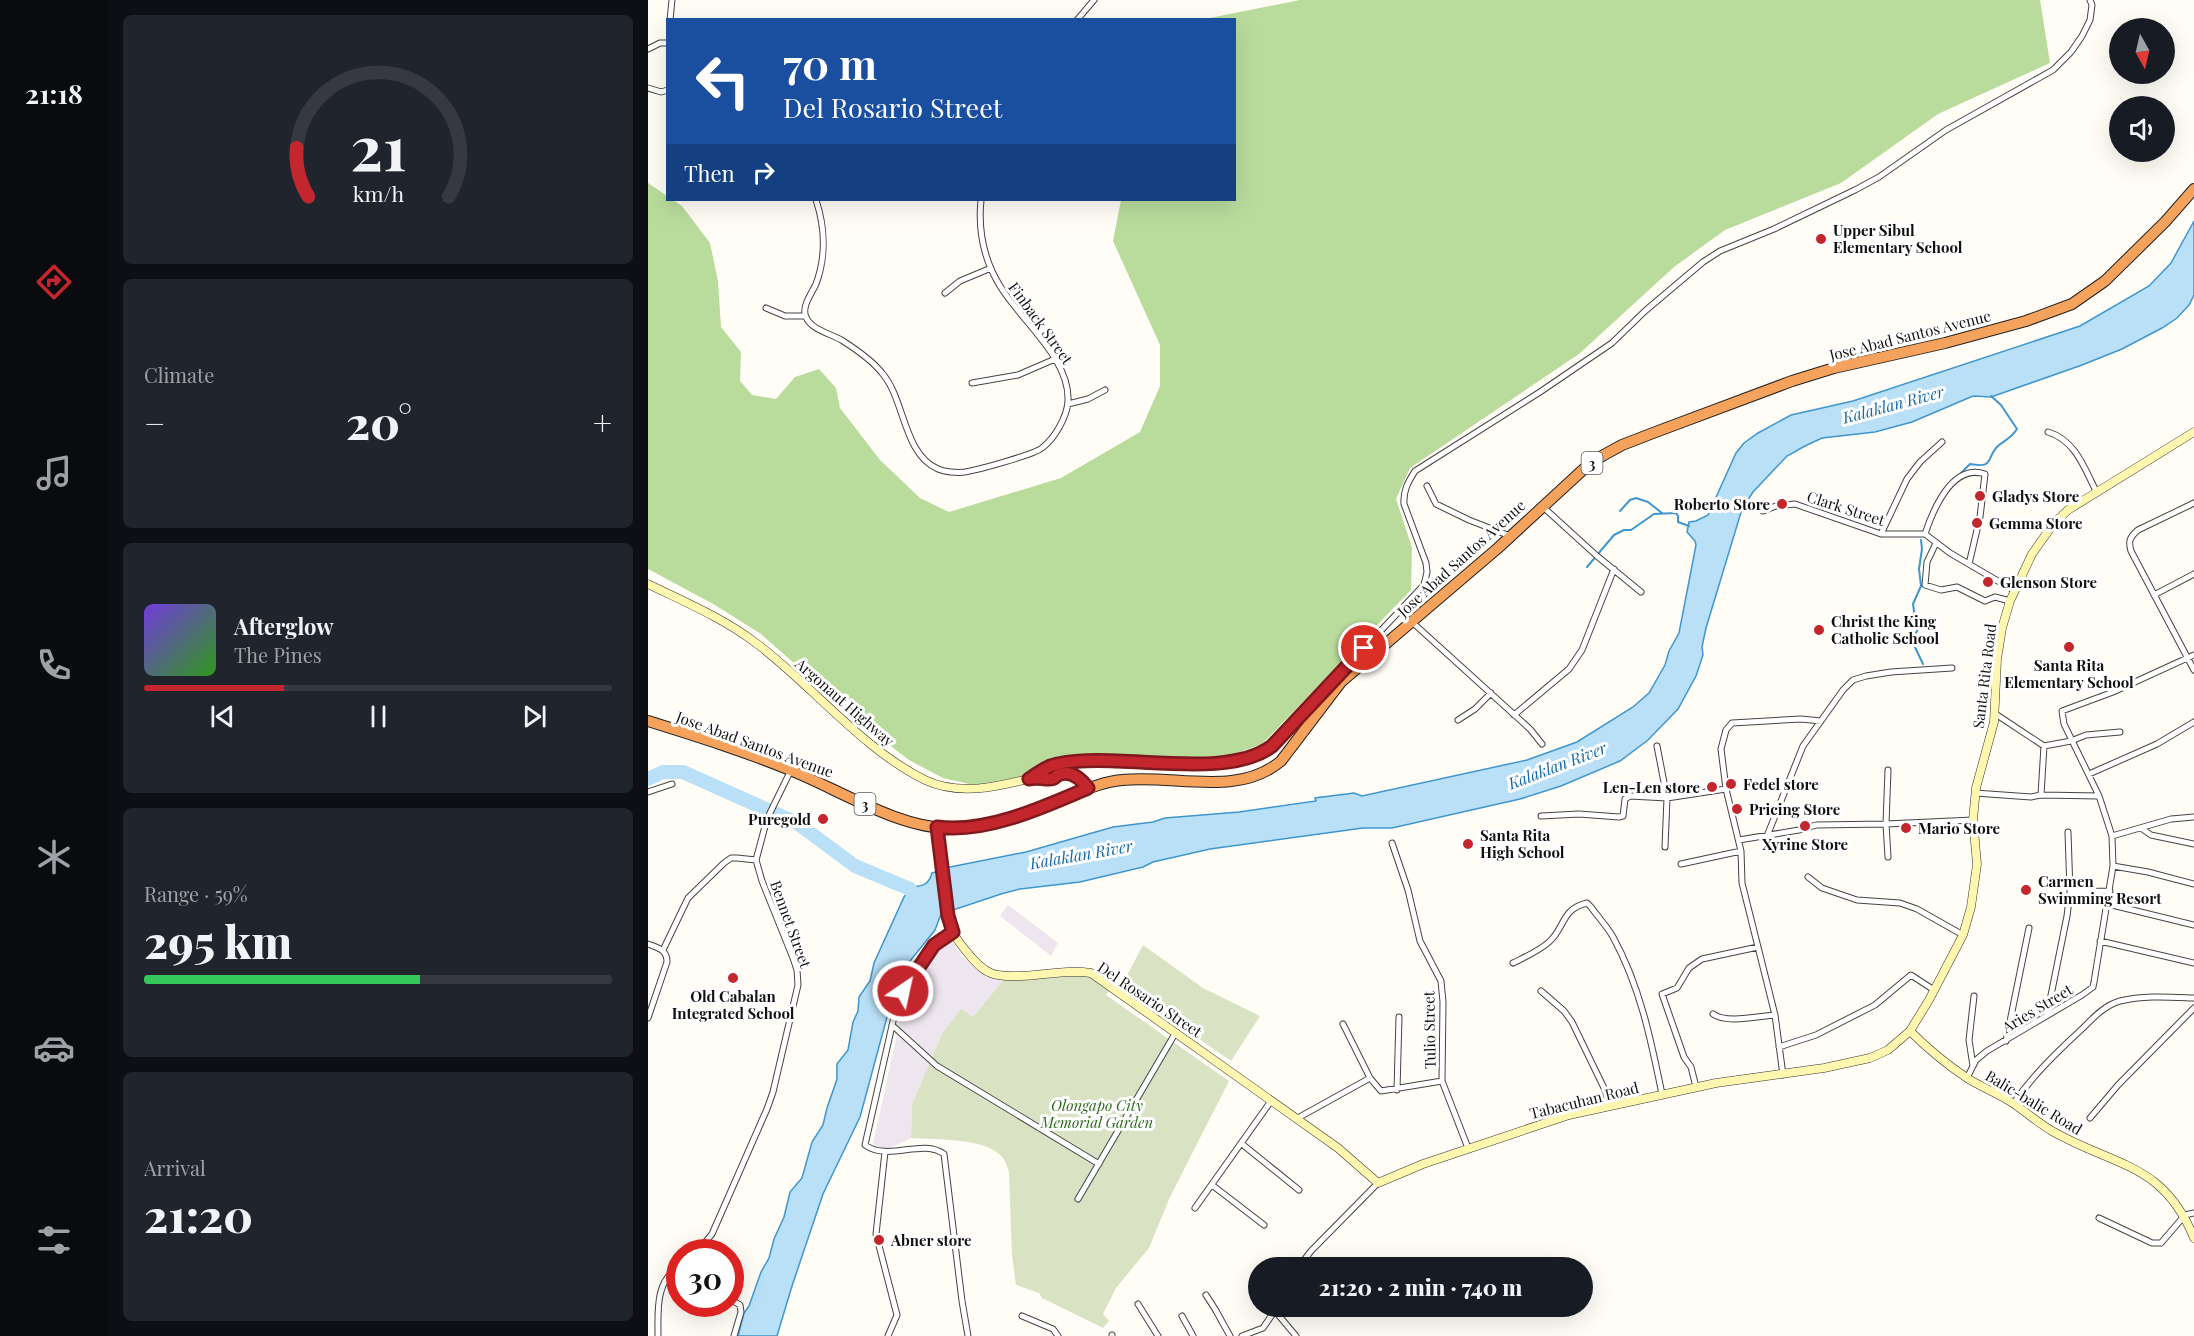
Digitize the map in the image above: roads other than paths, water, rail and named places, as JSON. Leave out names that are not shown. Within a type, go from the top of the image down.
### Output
[{"type":"highway","name":"Jose Abad Santos Avenue","points":[[648,721],[791,770],[911,821],[950,829],[1010,818],[1088,788],[1121,780],[1146,778],[1229,782],[1251,778],[1269,771],[1281,760],[1341,682],[1586,467],[1602,456],[1622,445],[1792,381],[1834,368],[1945,343],[2026,321],[2072,304],[2105,281],[2194,189]]},
{"type":"main road","name":"Santa Rita Road","points":[[1910,1031],[1963,935],[1976,884],[1977,864],[1973,820],[1976,793],[1994,722],[1997,659],[2002,628],[2010,601],[2032,554],[2054,523],[2068,510],[2194,432]]},
{"type":"main road","name":"Argonaut Highway","points":[[648,584],[716,618],[755,642],[894,761],[920,777],[940,786],[963,789],[1040,777],[1054,778],[1061,773],[1080,778],[1088,788]]},
{"type":"main road","name":"Del Rosario Street","points":[[937,827],[940,865],[948,916],[953,932],[971,957],[988,972],[1012,976],[1071,971],[1091,972],[1338,1148],[1378,1183]]},
{"type":"main road","name":"Tabacuhan Road","points":[[1378,1183],[1468,1148],[1569,1115],[1696,1087],[1824,1068],[1880,1055],[1910,1031]]},
{"type":"main road","name":"Balic-balic Road","points":[[1910,1031],[1943,1061],[1967,1078],[2013,1104],[2052,1131],[2152,1179],[2166,1191],[2185,1215],[2194,1238]]},
{"type":"street","points":[[670,18],[672,0]]},
{"type":"street","points":[[1079,18],[1094,0]]},
{"type":"street","points":[[1029,779],[1056,764],[1071,762],[1230,763],[1264,752],[1424,585],[1427,572],[1426,563],[1404,504],[1403,495],[1415,471],[1540,392],[1612,343],[1645,311],[1719,251],[1774,229],[1879,177],[1946,130],[2053,70],[2071,52],[2091,20],[2090,0]]},
{"type":"street","points":[[648,49],[660,43],[666,43]]},
{"type":"street","points":[[648,88],[661,92],[666,91]]},
{"type":"street","points":[[816,201],[824,249],[817,281],[804,309],[805,316],[814,326],[842,340],[882,372],[895,395],[912,442],[927,461],[937,468],[964,472],[1024,456],[1041,449],[1057,430],[1068,404],[1088,399],[1104,390]]},
{"type":"street","name":"Finback Street","points":[[981,201],[980,230],[991,268],[1000,288],[1064,374],[1068,390],[1068,404]]},
{"type":"street","points":[[945,293],[960,281],[991,268]]},
{"type":"street","points":[[766,308],[785,316],[805,316]]},
{"type":"street","points":[[972,383],[1018,375],[1055,359]]},
{"type":"street","points":[[2048,432],[2068,442],[2096,491]]},
{"type":"street","points":[[1881,534],[1907,479],[1920,462],[1942,442]]},
{"type":"street","points":[[1969,564],[1980,517],[1985,474],[1979,472],[1960,476],[1951,484],[1936,506],[1925,534],[1969,564],[2015,591]]},
{"type":"street","points":[[1427,486],[1436,504],[1510,536]]},
{"type":"street","name":"Clark Street","points":[[1763,511],[1785,503],[1795,504],[1881,534],[1925,534]]},
{"type":"street","points":[[2194,503],[2130,536],[2128,543],[2194,670]]},
{"type":"street","points":[[1542,506],[1641,592]]},
{"type":"street","points":[[1936,543],[1928,562],[1925,585],[1941,590],[1957,587],[1985,601],[1995,597],[2010,601]]},
{"type":"street","points":[[1514,715],[1569,669],[1582,650],[1614,569]]},
{"type":"street","points":[[2154,595],[2194,574]]},
{"type":"street","points":[[1413,621],[1542,744]]},
{"type":"street","points":[[2187,658],[2194,655]]},
{"type":"street","name":"Aries Street","points":[[1967,1078],[1976,1060],[1987,1051],[2093,987],[2110,891],[2113,866],[2112,836],[2099,796],[2061,717],[2062,711],[2113,692],[2187,658]]},
{"type":"street","points":[[1767,836],[1803,746],[1843,690],[1853,680],[1891,672],[1952,668]]},
{"type":"street","points":[[1458,720],[1475,709],[1491,693]]},
{"type":"street","points":[[1994,713],[2044,746],[2071,741],[2086,735],[2120,732]]},
{"type":"street","points":[[1783,1075],[1775,1015],[1742,884],[1741,851],[1726,789],[1721,749],[1726,730],[1732,723],[1801,718],[1821,721]]},
{"type":"street","points":[[2089,774],[2157,744],[2194,722]]},
{"type":"street","points":[[1657,746],[1667,798],[1665,847]]},
{"type":"street","points":[[2041,795],[2044,746]]},
{"type":"street","points":[[663,950],[688,898],[724,863],[731,858],[756,860],[767,819],[791,770]]},
{"type":"street","points":[[1888,770],[1886,824],[1888,857]]},
{"type":"street","points":[[648,792],[672,784]]},
{"type":"street","points":[[1541,816],[1579,814],[1619,818],[1623,816],[1625,799],[1630,796],[1667,798],[1726,789]]},
{"type":"street","points":[[1976,793],[2031,797],[2041,795],[2099,796]]},
{"type":"street","points":[[2112,836],[2171,819],[2194,817]]},
{"type":"street","points":[[1739,840],[1816,825],[1973,820]]},
{"type":"street","points":[[2141,828],[2151,835],[2194,844]]},
{"type":"street","points":[[2047,1015],[2070,892],[2068,831]]},
{"type":"street","name":"Tulio Street","points":[[1392,843],[1408,890],[1417,933],[1441,981],[1442,1081],[1468,1148]]},
{"type":"street","points":[[1681,864],[1741,851]]},
{"type":"street","name":"Bennet Street","points":[[708,1239],[767,1109],[798,985],[793,958],[762,881],[756,860]]},
{"type":"street","points":[[2113,866],[2194,884]]},
{"type":"street","points":[[1808,877],[1822,888],[1857,900],[1900,903],[1917,909],[1963,935]]},
{"type":"street","points":[[2070,892],[2110,891]]},
{"type":"street","points":[[1513,963],[1548,944],[1564,918],[1579,905],[1587,903],[1612,934],[1635,984],[1645,1016],[1662,1094]]},
{"type":"street","points":[[2108,904],[2194,925]]},
{"type":"street","points":[[2006,1041],[2029,928]]},
{"type":"street","points":[[953,932],[934,945],[903,991],[896,1008],[865,1145],[885,1152],[928,1149],[939,1151],[944,1155],[968,1336]]},
{"type":"street","points":[[2100,941],[2194,963]]},
{"type":"street","points":[[648,944],[663,950],[667,956],[648,1018]]},
{"type":"street","points":[[1696,1087],[1691,1067],[1684,1057],[1662,994],[1677,988],[1689,968],[1702,959],[1758,947]]},
{"type":"street","points":[[1779,1047],[1816,1035],[1875,1005],[1911,975],[1934,990]]},
{"type":"street","points":[[1541,991],[1564,1011],[1572,1022],[1598,1075],[1609,1107]]},
{"type":"street","points":[[1973,1066],[1969,1041],[1974,996]]},
{"type":"street","points":[[2013,1104],[2044,1064],[2103,1009],[2117,1001],[2136,998],[2156,996],[2194,998]]},
{"type":"street","points":[[2090,1118],[2118,1085],[2194,1008]]},
{"type":"street","points":[[1713,1014],[1726,1020],[1775,1015]]},
{"type":"street","points":[[1397,1090],[1400,1017]]},
{"type":"street","points":[[1343,1024],[1370,1078],[1382,1091],[1442,1081]]},
{"type":"street","points":[[892,1025],[937,1066],[1099,1164]]},
{"type":"street","points":[[1078,1199],[1176,1032]]},
{"type":"street","points":[[1296,1119],[1370,1078]]},
{"type":"street","points":[[1196,1208],[1271,1101]]},
{"type":"street","points":[[1242,1144],[1299,1190]]},
{"type":"street","points":[[885,1152],[876,1234],[897,1315],[888,1336]]},
{"type":"street","name":"Tabacuhan Road","points":[[1306,1257],[1378,1183]]},
{"type":"street","points":[[1212,1185],[1264,1225]]},
{"type":"street","points":[[2099,1218],[2152,1243],[2161,1243],[2185,1215],[2194,1213]]},
{"type":"street","points":[[658,1336],[661,1289],[666,1277]]},
{"type":"street","points":[[1206,1295],[1230,1336]]},
{"type":"street","points":[[1138,1304],[1158,1336]]},
{"type":"street","points":[[1022,1316],[1053,1329],[1058,1336]]},
{"type":"street","points":[[1182,1316],[1193,1336]]},
{"type":"street","points":[[734,1336],[740,1317]]},
{"type":"street","points":[[1242,1336],[1263,1328],[1271,1317]]},
{"type":"street","points":[[1282,1317],[1296,1336]]},
{"type":"water","name":"Kalaklan River","points":[[2194,221],[2194,295],[2189,305],[2177,318],[2162,328],[2122,349],[1991,397],[1973,396],[1912,422],[1875,432],[1822,438],[1787,456],[1753,492],[1742,509],[1706,628],[1702,647],[1703,655],[1696,676],[1678,709],[1648,740],[1620,761],[1561,786],[1520,799],[1392,828],[1363,828],[1210,849],[1080,882],[1020,889],[941,914],[935,930],[910,961],[890,1006],[860,1117],[823,1194],[777,1336],[738,1336],[744,1313],[769,1258],[774,1239],[784,1217],[790,1192],[802,1178],[812,1142],[823,1125],[837,1079],[837,1064],[848,1050],[853,1022],[858,1011],[859,997],[870,981],[874,963],[904,897],[912,887],[925,884],[932,873],[950,867],[1026,852],[1113,827],[1153,822],[1165,818],[1239,812],[1354,793],[1362,796],[1527,760],[1577,742],[1633,707],[1649,693],[1665,665],[1669,651],[1679,633],[1696,545],[1687,532],[1689,522],[1708,515],[1736,453],[1744,443],[1791,415],[1853,401],[2080,326],[2149,286],[2171,263]]},
{"type":"waterway","points":[[1957,477],[1970,464],[1984,465],[1987,463],[1995,449],[2017,429],[2001,405],[1991,396]]},
{"type":"waterway","points":[[1620,511],[1630,500],[1636,498],[1648,502],[1662,513]]},
{"type":"waterway","points":[[1587,567],[1614,535],[1624,530],[1631,530],[1654,514],[1676,513],[1678,522],[1689,526]]},
{"type":"waterway","points":[[1921,540],[1919,569],[1921,586],[1913,604],[1917,631],[1912,641],[1923,664]]},
{"type":"waterway","points":[[648,779],[663,772],[683,772],[797,823],[855,866],[910,889],[918,904]]},
{"type":"place","name":"Upper Sibul Elementary School","points":[[1821,239]]},
{"type":"place","name":"Gladys Store","points":[[1980,496]]},
{"type":"place","name":"Roberto Store","points":[[1782,504]]},
{"type":"place","name":"Gemma Store","points":[[1977,523]]},
{"type":"place","name":"Glenson Store","points":[[1988,582]]},
{"type":"place","name":"Christ the King Catholic School","points":[[1819,630]]},
{"type":"place","name":"Santa Rita Elementary School","points":[[2069,647]]},
{"type":"place","name":"Fedel store","points":[[1731,784]]},
{"type":"place","name":"Len-Len store","points":[[1712,787]]},
{"type":"place","name":"Pricing Store","points":[[1737,809]]},
{"type":"place","name":"Puregold","points":[[823,819]]},
{"type":"place","name":"Xyrine Store","points":[[1805,826]]},
{"type":"place","name":"Mario Store","points":[[1906,828]]},
{"type":"place","name":"Santa Rita High School","points":[[1468,844]]},
{"type":"place","name":"Carmen Swimming Resort","points":[[2026,890]]},
{"type":"place","name":"Old Cabalan Integrated School","points":[[733,978]]},
{"type":"place","name":"Abner store","points":[[879,1240]]},
{"type":"park label","name":"Olongapo City Memorial Garden","points":[[1097,1114]]}]
